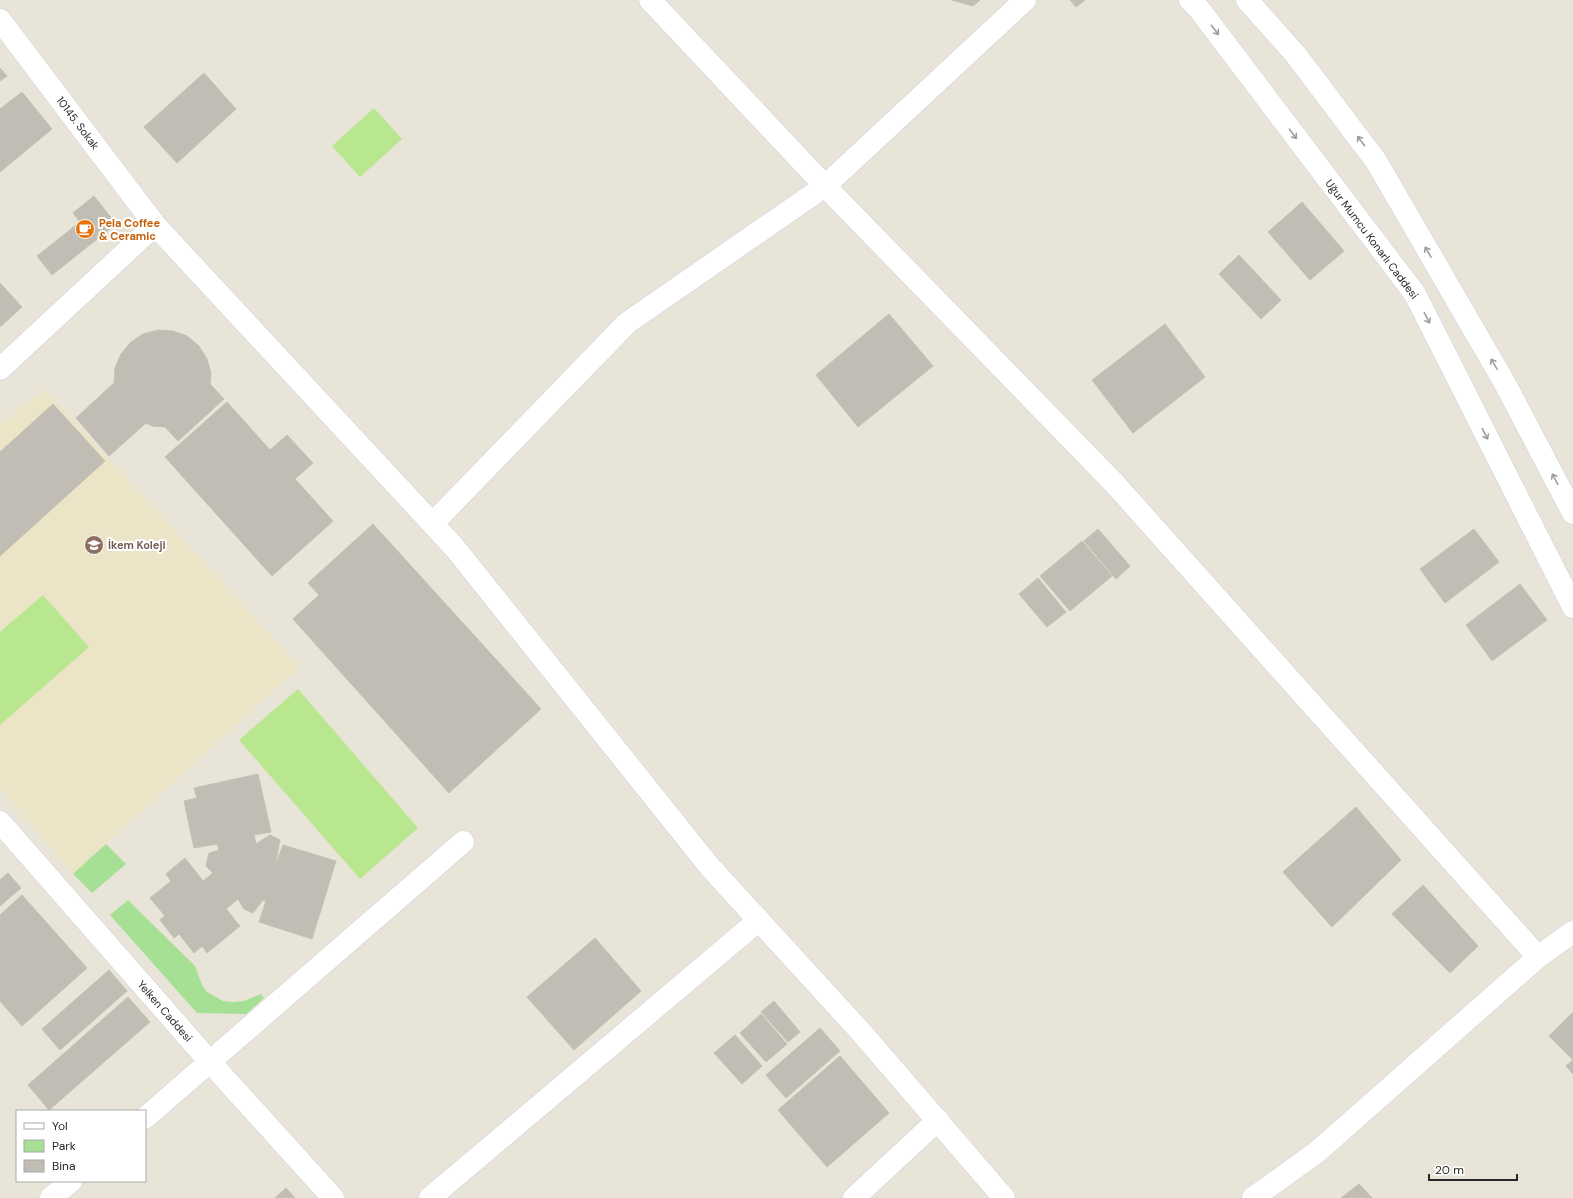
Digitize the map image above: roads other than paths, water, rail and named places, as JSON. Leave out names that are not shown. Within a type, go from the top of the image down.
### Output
[{"type":"street","points":[[650,0],[825,186],[1114,483],[1538,956]]},
{"type":"street","points":[[433,523],[627,323],[825,186],[1025,0]]},
{"type":"street","name":"Uğur Mumcu Konarlı Caddesi","points":[[1190,0],[1415,294],[1573,607]]},
{"type":"street","points":[[1247,0],[1296,56],[1376,161],[1503,380],[1573,513]]},
{"type":"street","name":"10145. Sokak","points":[[0,20],[156,225],[455,548],[710,867],[861,1032],[1004,1198]]},
{"type":"street","points":[[0,369],[156,225]]},
{"type":"street","name":"Yelken Caddesi","points":[[0,822],[210,1062],[333,1198]]},
{"type":"street","points":[[146,1117],[462,842]]},
{"type":"street","points":[[430,1198],[758,920]]},
{"type":"street","points":[[1253,1198],[1317,1152],[1538,956],[1573,932]]},
{"type":"street","points":[[854,1198],[938,1120]]},
{"type":"street","points":[[52,1198],[70,1182]]},
{"type":"place","name":"Pela Coffee & Ceramic","points":[[85,229]]},
{"type":"place","name":"İkem Koleji","points":[[94,545]]}]
